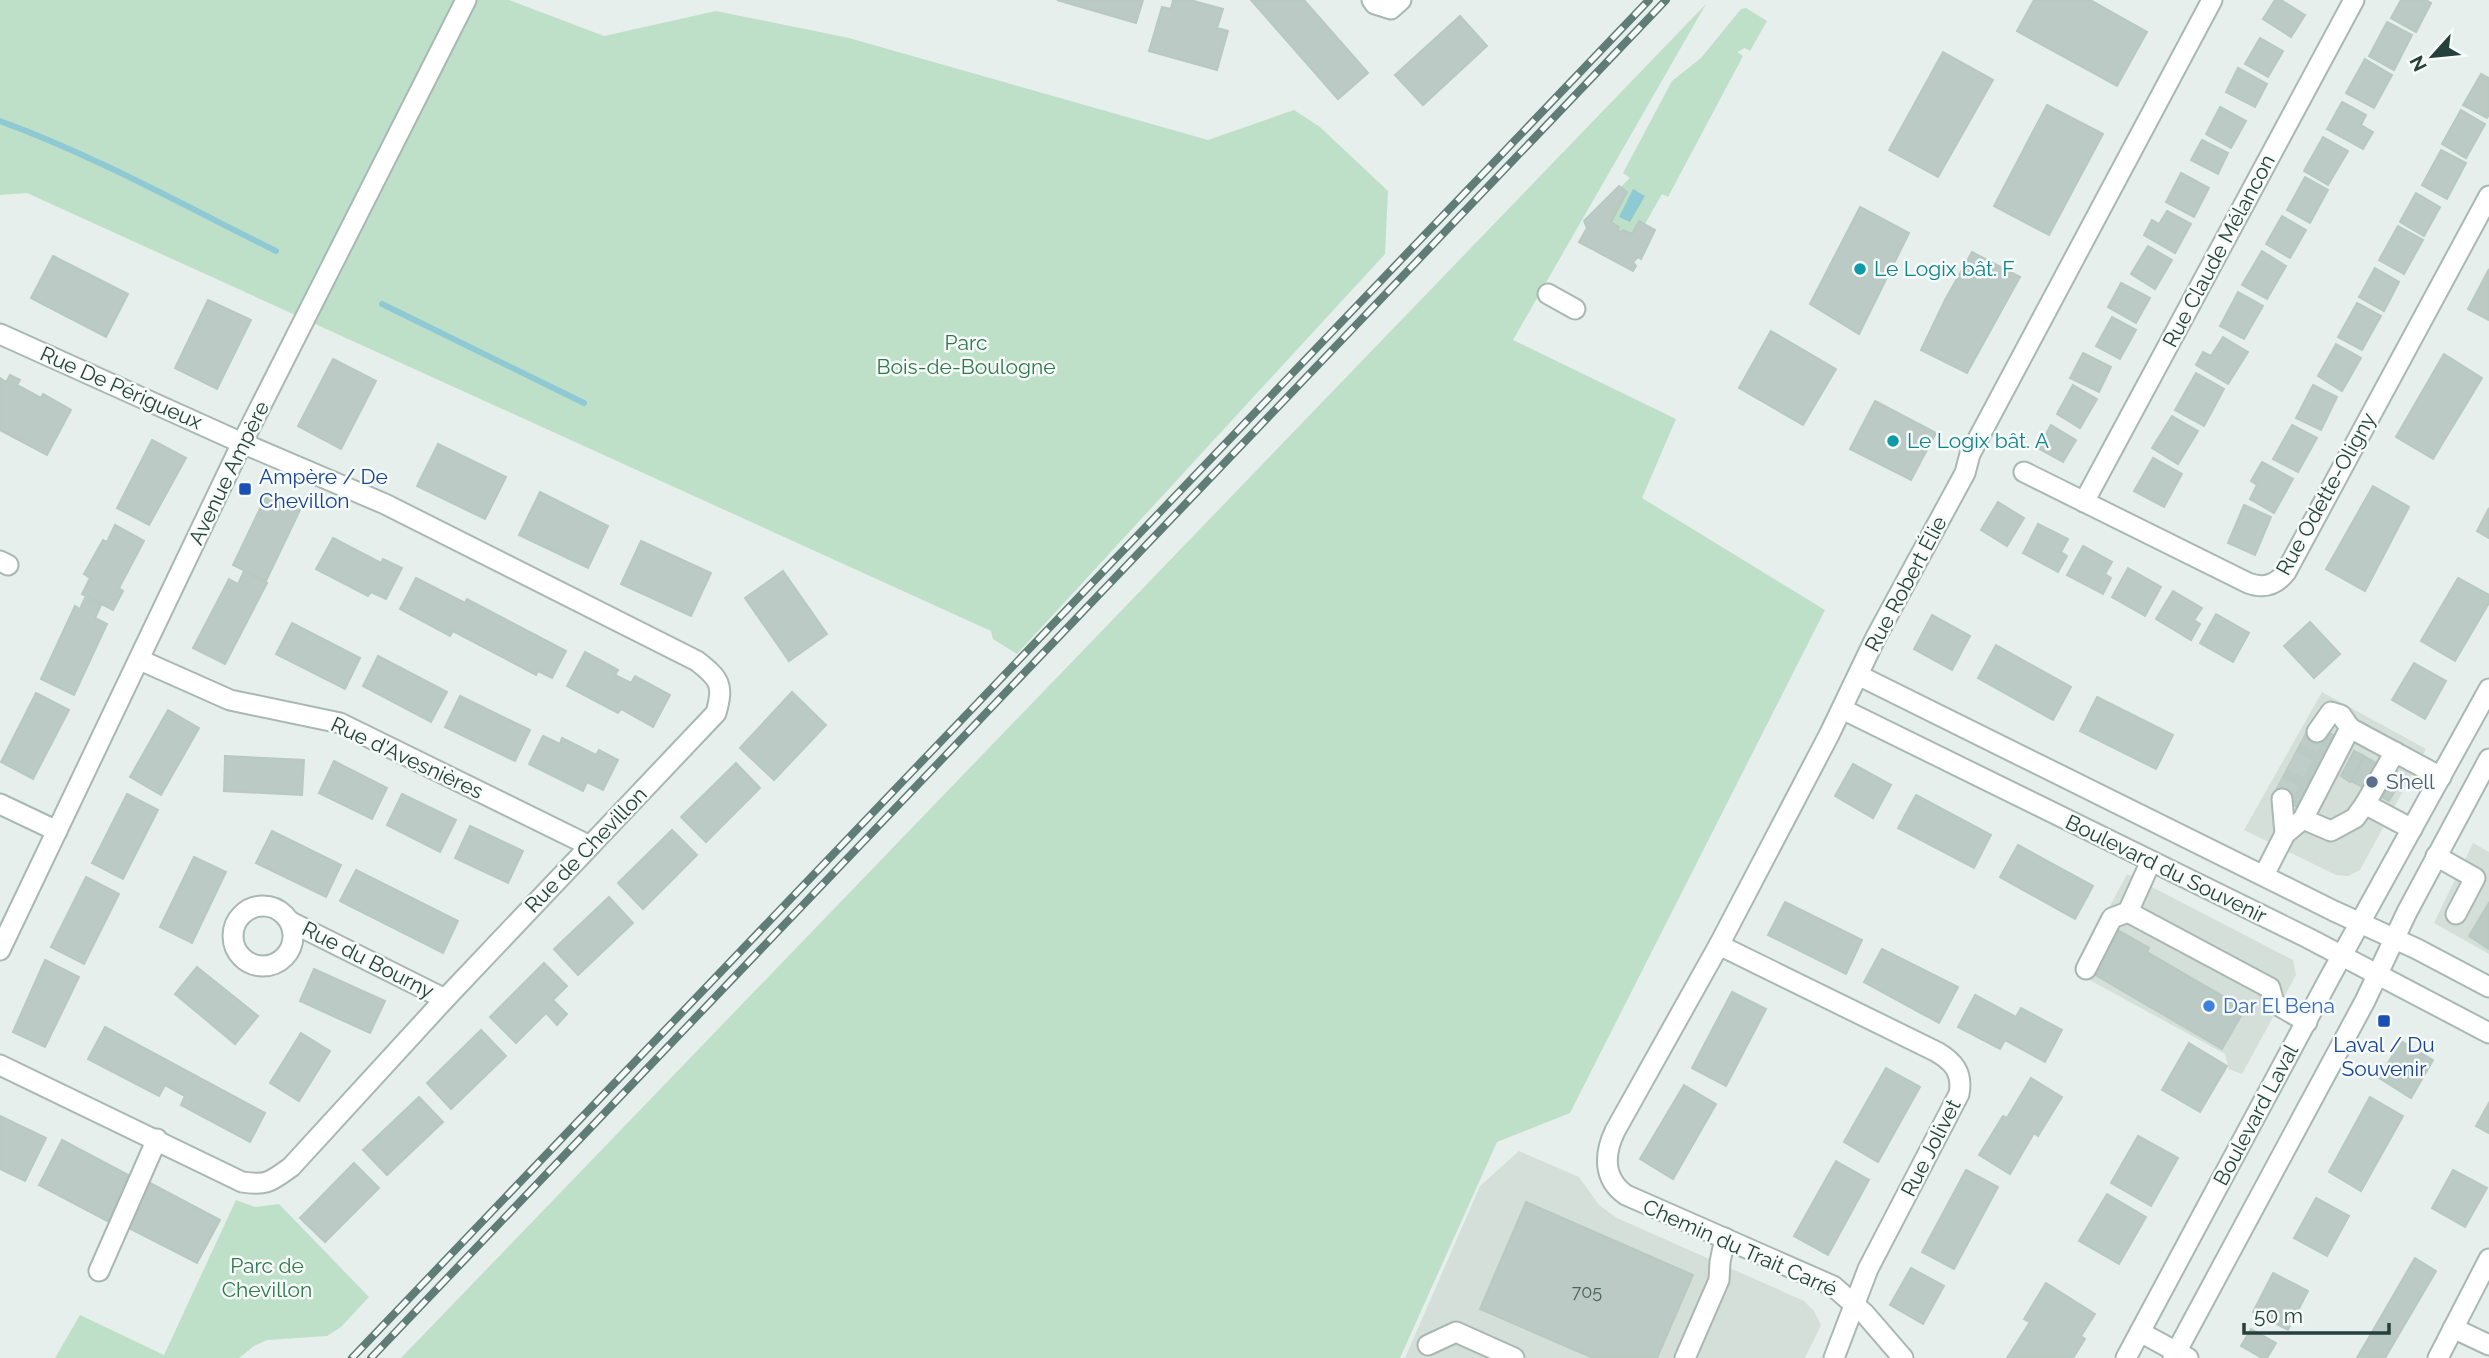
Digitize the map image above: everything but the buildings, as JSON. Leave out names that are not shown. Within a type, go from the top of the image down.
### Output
[{"type":"street","name":"Avenue Ampère","points":[[0,950],[242,443],[466,0]]},
{"type":"street","points":[[1372,0],[1375,4],[1391,9],[1401,0]]},
{"type":"street","name":"Rue Robert Élie","points":[[1608,1170],[1606,1155],[1612,1138],[1719,945],[1965,473],[1970,454],[2212,0]]},
{"type":"street","name":"Rue Claude Mélancon","points":[[2084,502],[2354,0]]},
{"type":"street","name":"Rue Odette-Oligny","points":[[2024,472],[2253,585],[2264,586],[2279,580],[2286,572],[2489,196]]},
{"type":"street","points":[[1548,294],[1575,309]]},
{"type":"street","name":"Rue De Périgueux","points":[[0,334],[242,443]]},
{"type":"street","name":"Rue de Chevillon","points":[[0,1065],[242,1182],[260,1185],[271,1181],[291,1167],[445,999],[716,713],[722,694],[716,676],[697,661],[385,505],[242,443]]},
{"type":"street","name":"Rue d'Avesnières","points":[[140,660],[230,701],[340,723],[590,846]]},
{"type":"street","name":"Boulevard du Souvenir","points":[[1858,675],[2489,987]]},
{"type":"street","name":"Boulevard Laval","points":[[2126,1358],[2342,955],[2489,689]]},
{"type":"street","name":"Boulevard du Souvenir","points":[[1842,709],[2342,955],[2489,1033]]},
{"type":"street","points":[[2317,732],[2331,712],[2341,715],[2350,728],[2441,777]]},
{"type":"street","points":[[2264,875],[2285,834],[2303,819],[2350,728]]},
{"type":"street","points":[[2303,819],[2331,831],[2355,818],[2395,752]]},
{"type":"street","name":"Boulevard Laval","points":[[2180,1356],[2436,856],[2489,759]]},
{"type":"street","points":[[2282,799],[2285,834]]},
{"type":"street","points":[[0,804],[57,831]]},
{"type":"street","points":[[2365,804],[2412,829]]},
{"type":"street","points":[[2436,856],[2475,878],[2456,914]]},
{"type":"street","points":[[2086,969],[2112,918],[2128,912],[2151,861]]},
{"type":"street","points":[[2128,912],[2270,988],[2274,1003],[2306,1022]]},
{"type":"street","name":"Rue du Bourny","points":[[290,922],[445,999]]},
{"type":"street","name":"Rue Jolivet","points":[[1719,945],[1937,1052],[1948,1058],[1958,1071],[1959,1094],[1868,1269],[1834,1358]]},
{"type":"street","points":[[99,1271],[157,1139]]},
{"type":"street","name":"Chemin du Trait Carré","points":[[1608,1170],[1616,1188],[1626,1195],[1828,1283],[1855,1304],[1903,1358]]},
{"type":"street","points":[[1685,1358],[1719,1280],[1725,1238]]},
{"type":"street","points":[[2438,1358],[2489,1259]]},
{"type":"street","points":[[2453,1328],[2489,1345]]},
{"type":"street","points":[[1429,1345],[1456,1332],[1514,1358]]},
{"type":"street","points":[[2140,1332],[2180,1356]]},
{"type":"shaded area","points":[[2322,692],[2426,749],[2360,870],[2348,876],[2336,875],[2244,830]]},
{"type":"shaded area","points":[[2473,843],[2489,852],[2489,954],[2434,923]]},
{"type":"shaded area","points":[[2127,874],[2293,960],[2296,975],[2242,1074],[2229,1069],[2225,1054],[2075,972]]},
{"type":"shaded area","points":[[1519,1151],[1579,1177],[1599,1205],[1617,1218],[1804,1301],[1814,1311],[1821,1325],[1805,1358],[1405,1358],[1480,1186]]},
{"type":"green space","name":"Parc Bois-de-Boulogne","points":[[0,0],[509,0],[604,36],[716,11],[849,38],[1208,140],[1294,110],[1320,127],[1388,191],[1385,254],[1017,654],[993,639],[991,631],[27,193],[0,195]]},
{"type":"green space","points":[[1706,4],[1513,340],[1676,419],[1642,498],[1825,610],[1570,1113],[1497,1142],[1400,1358],[401,1358]]},
{"type":"green space","points":[[1746,8],[1767,21],[1750,51],[1745,48],[1737,52],[1743,56],[1668,197],[1662,194],[1645,224],[1655,230],[1641,259],[1638,257],[1633,262],[1636,266],[1633,271],[1579,242],[1587,228],[1585,222],[1630,178],[1623,173],[1672,81],[1701,58],[1741,9]]},
{"type":"green space","name":"Parc de Chevillon","points":[[236,1200],[255,1207],[279,1204],[369,1297],[341,1327],[327,1336],[267,1340],[239,1358],[55,1358],[80,1315],[164,1355]]},
{"type":"water","points":[[1633,189],[1645,196],[1630,222],[1619,217]]},
{"type":"waterway","points":[[0,121],[106,166],[276,251]]},
{"type":"waterway","points":[[382,304],[584,403]]},
{"type":"tunnel","points":[[2282,799],[2317,732]]},
{"type":"railway","points":[[352,1358],[1649,0]]},
{"type":"railway","points":[[371,1358],[1666,0]]},
{"type":"place","name":"Le Logix bât. F","points":[[1860,269]]},
{"type":"place","name":"Le Logix bât. A","points":[[1893,441]]},
{"type":"place","name":"Ampère / De Chevillon","points":[[245,489]]},
{"type":"place","name":"Shell","points":[[2372,782]]},
{"type":"place","name":"Dar El Bena","points":[[2209,1006]]},
{"type":"place","name":"Laval / Du Souvenir","points":[[2384,1021]]}]
